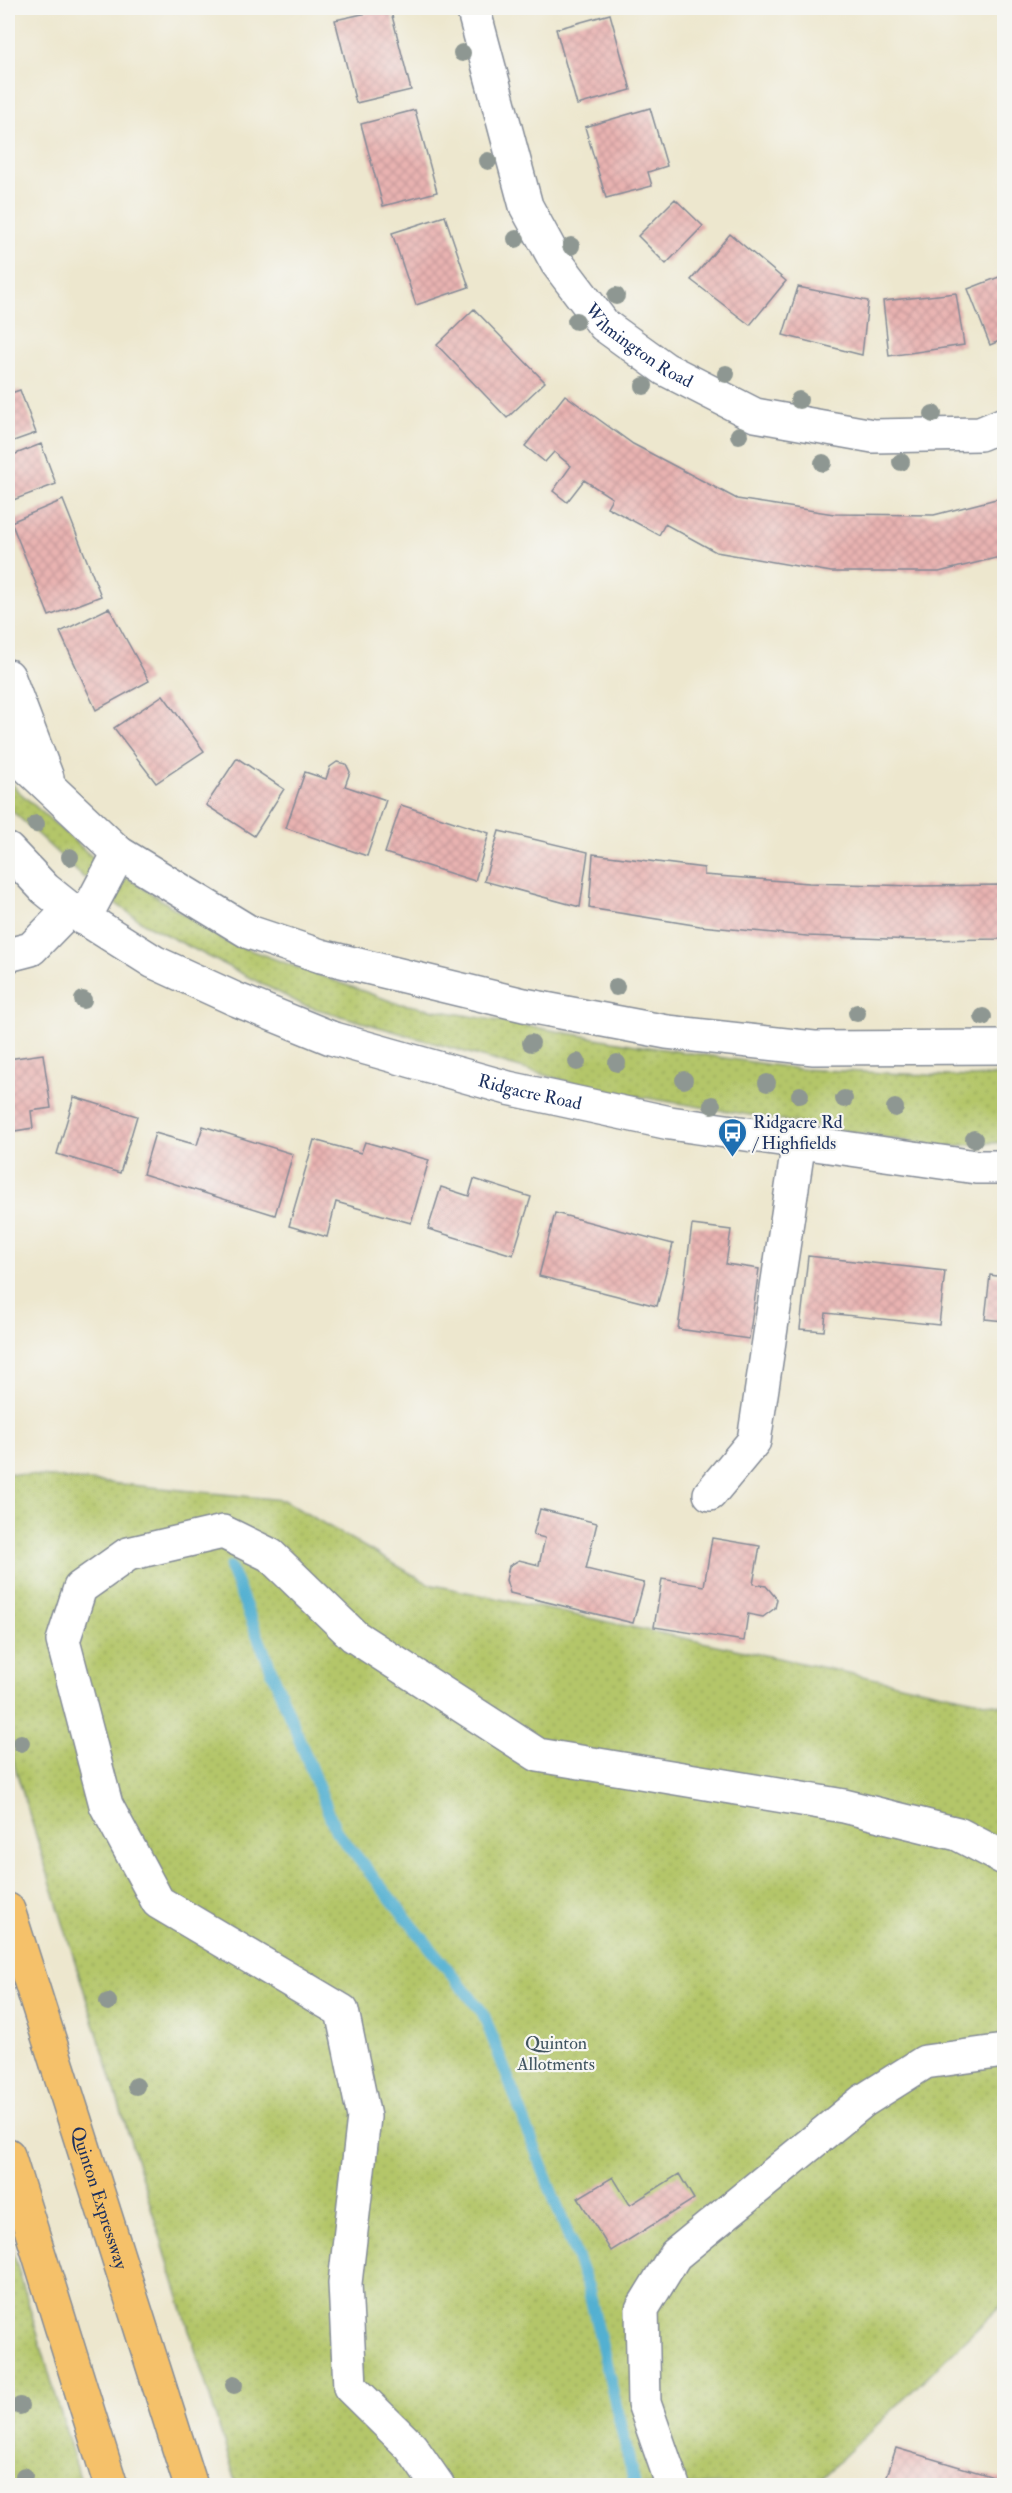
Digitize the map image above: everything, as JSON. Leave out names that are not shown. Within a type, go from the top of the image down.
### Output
[{"type":"highway","name":"Quinton Expressway","points":[[8,1910],[191,2486]]},
{"type":"highway","points":[[8,2155],[111,2486]]},
{"type":"street","name":"Wilmington Road","points":[[473,8],[526,206],[557,263],[603,325],[665,369],[755,415],[873,436],[980,434],[1005,424]]},
{"type":"street","points":[[8,676],[50,788]]},
{"type":"street","points":[[8,744],[50,788],[119,853],[249,932],[321,956],[524,1005],[667,1032],[814,1048],[1005,1047]]},
{"type":"street","name":"Ridgacre Road","points":[[8,850],[45,889],[77,914],[154,962],[235,999],[331,1038],[520,1091],[670,1123],[976,1167],[1005,1167]]},
{"type":"street","points":[[8,955],[31,949],[77,914],[119,853]]},
{"type":"street","points":[[710,1494],[754,1441],[799,1140]]},
{"type":"street","points":[[438,2486],[411,2447],[350,2387],[345,2283],[364,2117],[342,2011],[158,1902],[106,1805],[63,1641],[80,1588],[128,1554],[223,1532],[270,1555],[354,1636],[538,1755],[844,1806],[958,1834],[1005,1857]]},
{"type":"street","points":[[674,2486],[644,2403],[642,2308],[675,2255],[863,2101],[925,2062],[1005,2051]]},
{"type":"green space","points":[[8,778],[17,790],[98,862],[95,874],[84,878],[8,807]]},
{"type":"green space","points":[[126,877],[225,941],[396,1003],[636,1045],[799,1069],[971,1077],[1004,1075],[1004,1142],[942,1147],[593,1089],[303,1005],[145,924],[115,903]]},
{"type":"green space","name":"Quinton Allotments","points":[[8,1473],[283,1500],[429,1584],[1004,1706],[1004,2303],[814,2485],[237,2485],[8,1745]]},
{"type":"green space","points":[[8,2234],[82,2485],[8,2485]]},
{"type":"building","points":[[390,8],[411,90],[356,103],[335,20]]},
{"type":"building","points":[[610,14],[631,90],[577,105],[556,29]]},
{"type":"building","points":[[650,108],[667,166],[648,172],[652,186],[606,198],[585,127]]},
{"type":"building","points":[[415,110],[437,192],[383,206],[361,124]]},
{"type":"building","points":[[675,199],[703,226],[666,264],[638,236]]},
{"type":"building","points":[[445,216],[469,287],[416,305],[392,233]]},
{"type":"building","points":[[730,234],[786,281],[750,325],[691,280]]},
{"type":"building","points":[[1004,275],[1004,339],[990,345],[968,289]]},
{"type":"building","points":[[798,287],[868,301],[862,355],[783,335]]},
{"type":"building","points":[[956,293],[964,345],[889,356],[883,301]]},
{"type":"building","points":[[474,309],[545,382],[507,418],[437,345]]},
{"type":"building","points":[[20,390],[36,433],[8,443],[8,394]]},
{"type":"building","points":[[565,395],[633,444],[737,499],[834,514],[934,515],[1004,497],[1004,556],[939,572],[831,572],[716,552],[665,524],[659,535],[607,507],[612,498],[584,480],[567,502],[553,491],[571,466],[554,452],[545,462],[525,446]]},
{"type":"building","points":[[41,444],[56,484],[8,502],[8,457]]},
{"type":"building","points":[[63,500],[101,596],[49,616],[11,522]]},
{"type":"building","points":[[109,608],[149,681],[96,710],[60,632]]},
{"type":"building","points":[[163,695],[204,751],[156,783],[114,728]]},
{"type":"building","points":[[237,758],[284,789],[254,836],[206,805]]},
{"type":"building","points":[[337,762],[346,764],[350,772],[345,786],[386,800],[367,856],[286,828],[305,772],[326,779],[330,767]]},
{"type":"building","points":[[401,805],[489,833],[475,881],[385,853]]},
{"type":"building","points":[[499,831],[588,852],[580,907],[484,881]]},
{"type":"building","points":[[593,854],[704,868],[704,875],[809,883],[915,886],[1004,885],[1004,939],[916,940],[807,936],[700,926],[589,908]]},
{"type":"building","points":[[43,1054],[51,1108],[31,1111],[33,1128],[8,1132],[8,1059]]},
{"type":"building","points":[[74,1097],[137,1116],[120,1173],[57,1154]]},
{"type":"building","points":[[203,1126],[293,1154],[275,1215],[143,1174],[155,1133],[197,1145]]},
{"type":"building","points":[[314,1140],[361,1153],[365,1142],[429,1160],[411,1223],[336,1202],[327,1237],[289,1226]]},
{"type":"building","points":[[474,1179],[531,1197],[513,1255],[428,1229],[441,1187],[469,1196]]},
{"type":"building","points":[[555,1213],[673,1244],[657,1306],[539,1276]]},
{"type":"building","points":[[692,1225],[731,1230],[726,1264],[759,1269],[749,1339],[678,1329]]},
{"type":"building","points":[[808,1256],[945,1271],[939,1325],[826,1313],[824,1331],[800,1329]]},
{"type":"building","points":[[990,1275],[1004,1277],[1004,1321],[985,1319]]},
{"type":"building","points":[[540,1509],[597,1523],[586,1569],[644,1583],[633,1623],[510,1593],[506,1580],[509,1566],[519,1560],[539,1565],[545,1538],[533,1535]]},
{"type":"building","points":[[712,1538],[760,1546],[753,1584],[766,1586],[777,1599],[775,1608],[763,1617],[748,1614],[744,1641],[654,1627],[662,1579],[704,1586]]},
{"type":"building","points":[[679,2174],[694,2199],[611,2251],[578,2198],[613,2177],[630,2205]]},
{"type":"building","points":[[896,2448],[1004,2480],[1004,2486],[884,2486]]},
{"type":"waterway","points":[[230,1567],[336,1831],[483,2013],[588,2287],[635,2486]]},
{"type":"place","name":"Ridgacre Rd / Highfields","points":[[732,1158]]}]
